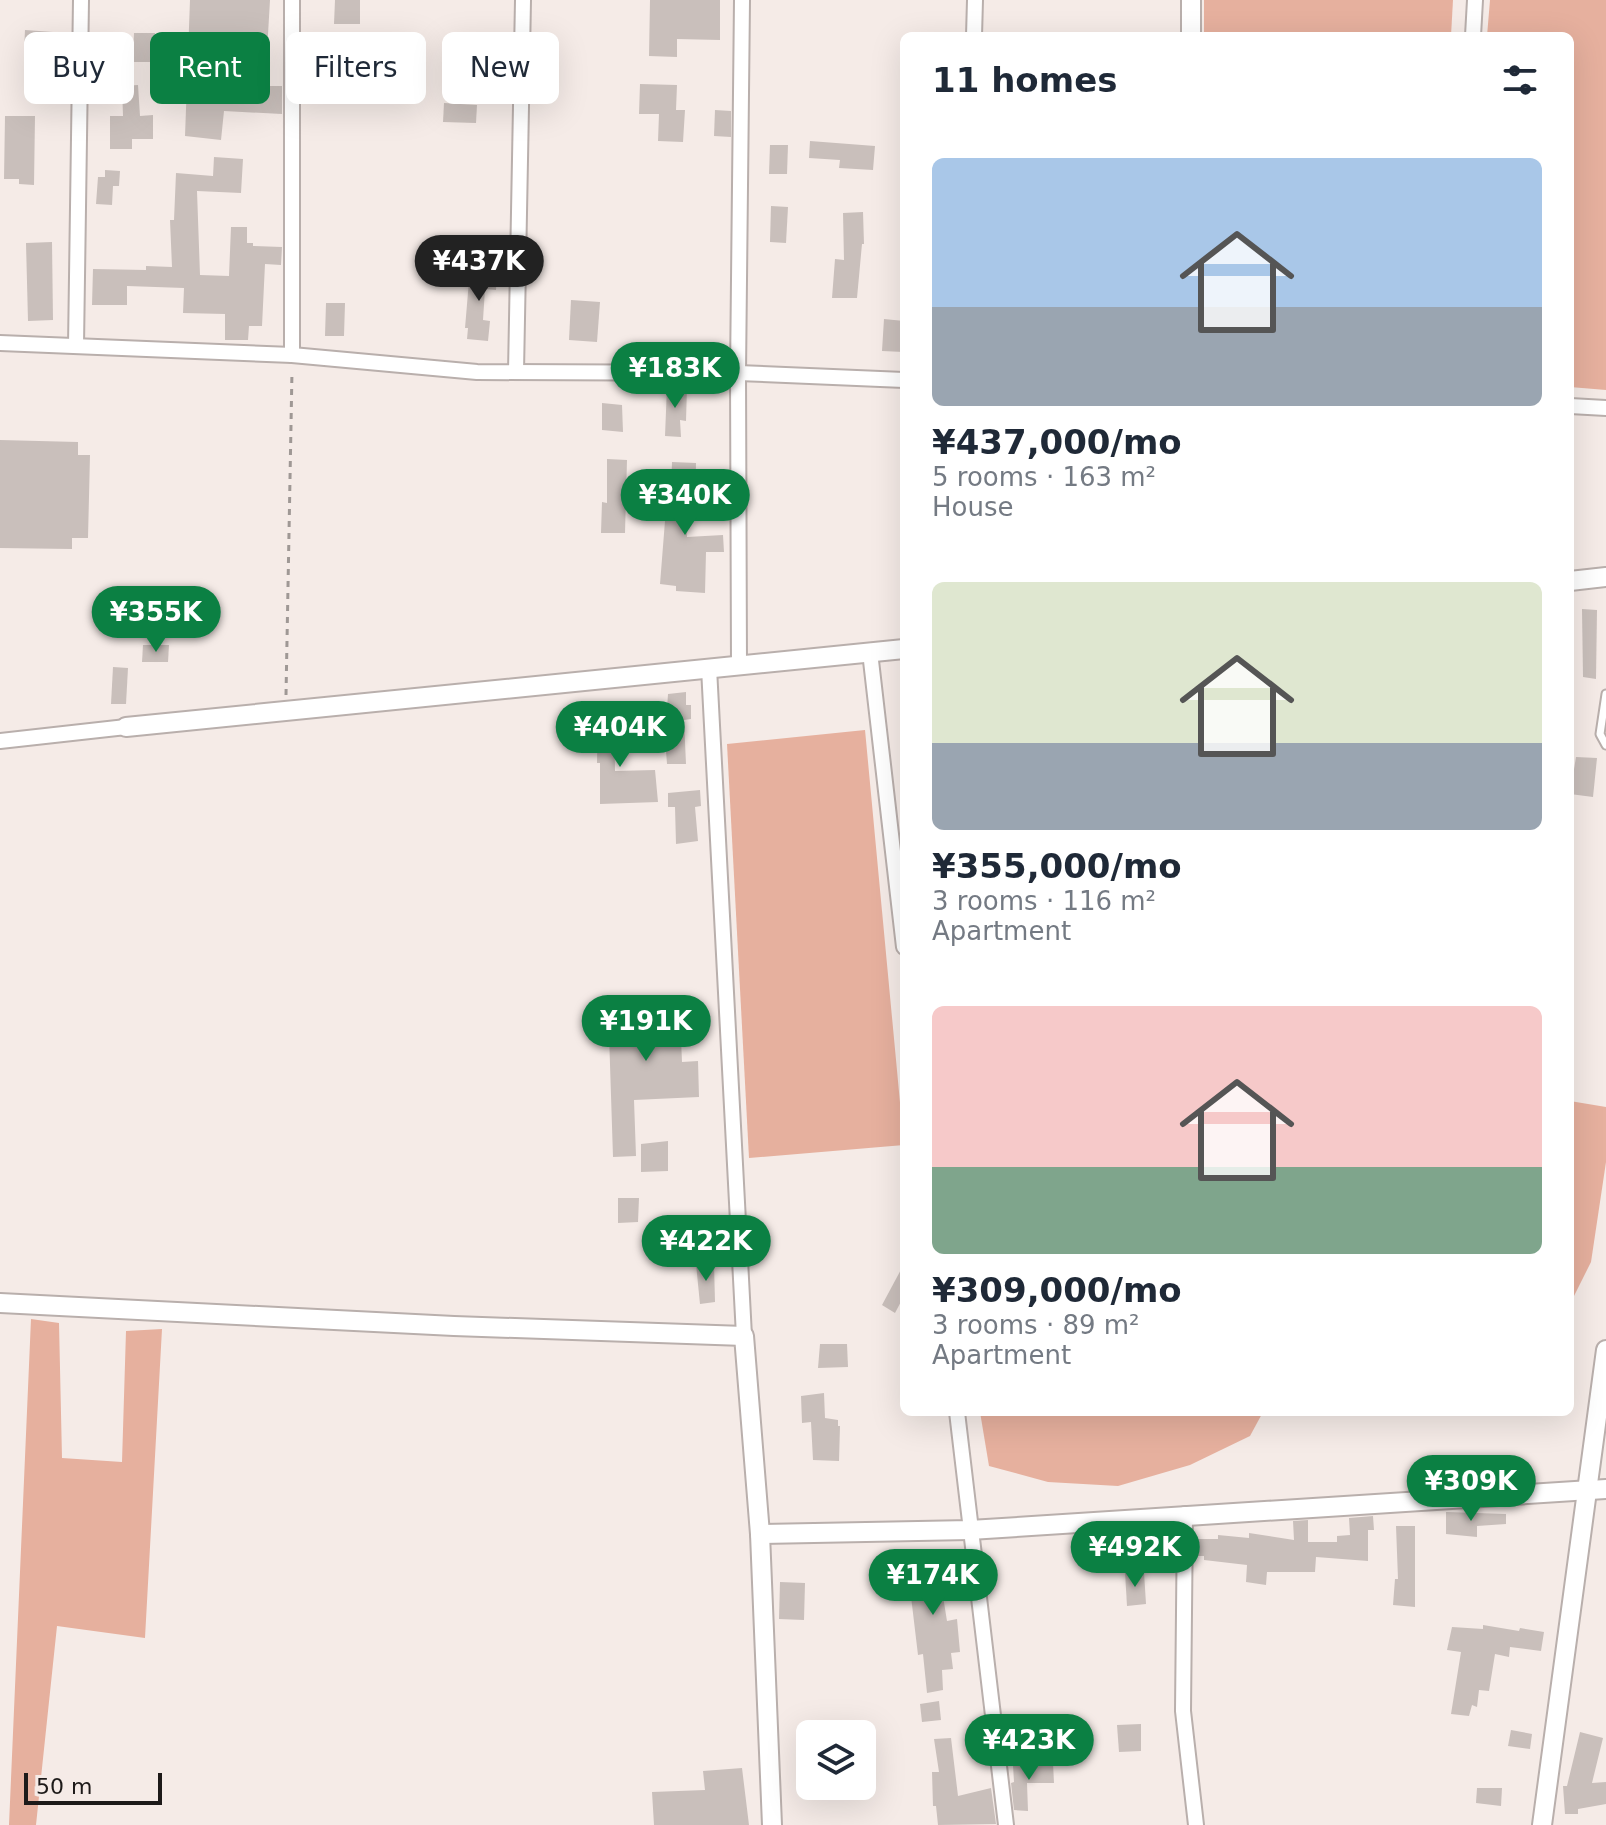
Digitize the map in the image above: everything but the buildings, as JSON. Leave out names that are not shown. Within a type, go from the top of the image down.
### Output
[{"type":"street","points":[[76,346],[81,0]]},
{"type":"street","points":[[292,0],[292,355]]},
{"type":"street","points":[[516,372],[523,0]]},
{"type":"street","points":[[739,665],[742,0]]},
{"type":"street","points":[[974,32],[975,0]]},
{"type":"street","points":[[1191,0],[1191,32]]},
{"type":"street","points":[[1473,32],[1475,0]]},
{"type":"street","points":[[0,343],[292,355],[477,372],[738,373],[900,380]]},
{"type":"street","points":[[1574,406],[1606,408]]},
{"type":"street","points":[[1574,581],[1606,577]]},
{"type":"street","points":[[0,741],[900,649]]},
{"type":"street","points":[[870,652],[900,912]]},
{"type":"street","points":[[709,668],[744,1336],[760,1534],[772,1825]]},
{"type":"street","points":[[0,1303],[454,1326],[744,1336]]},
{"type":"street","points":[[1542,1825],[1606,1350]]},
{"type":"street","points":[[957,1416],[1006,1825]]},
{"type":"street","points":[[760,1534],[970,1530],[1606,1489]]},
{"type":"street","points":[[1185,1514],[1183,1711],[1196,1825]]},
{"type":"lane","points":[[1606,694],[1600,734],[1606,745]]},
{"type":"path","points":[[286,711],[292,355]]},
{"type":"shaded area","points":[[1204,0],[1453,0],[1451,32],[1204,32]]},
{"type":"shaded area","points":[[1490,0],[1606,0],[1606,390],[1574,387],[1574,32],[1487,32]]},
{"type":"shaded area","points":[[865,730],[900,1102],[900,1145],[749,1158],[727,744]]},
{"type":"shaded area","points":[[1574,1102],[1606,1107],[1606,1162],[1591,1262],[1574,1296]]},
{"type":"shaded area","points":[[31,1319],[59,1323],[62,1458],[122,1462],[126,1331],[162,1329],[145,1638],[57,1626],[36,1825],[9,1825]]},
{"type":"shaded area","points":[[981,1416],[1261,1416],[1250,1436],[1190,1465],[1118,1486],[1048,1482],[989,1466]]}]
